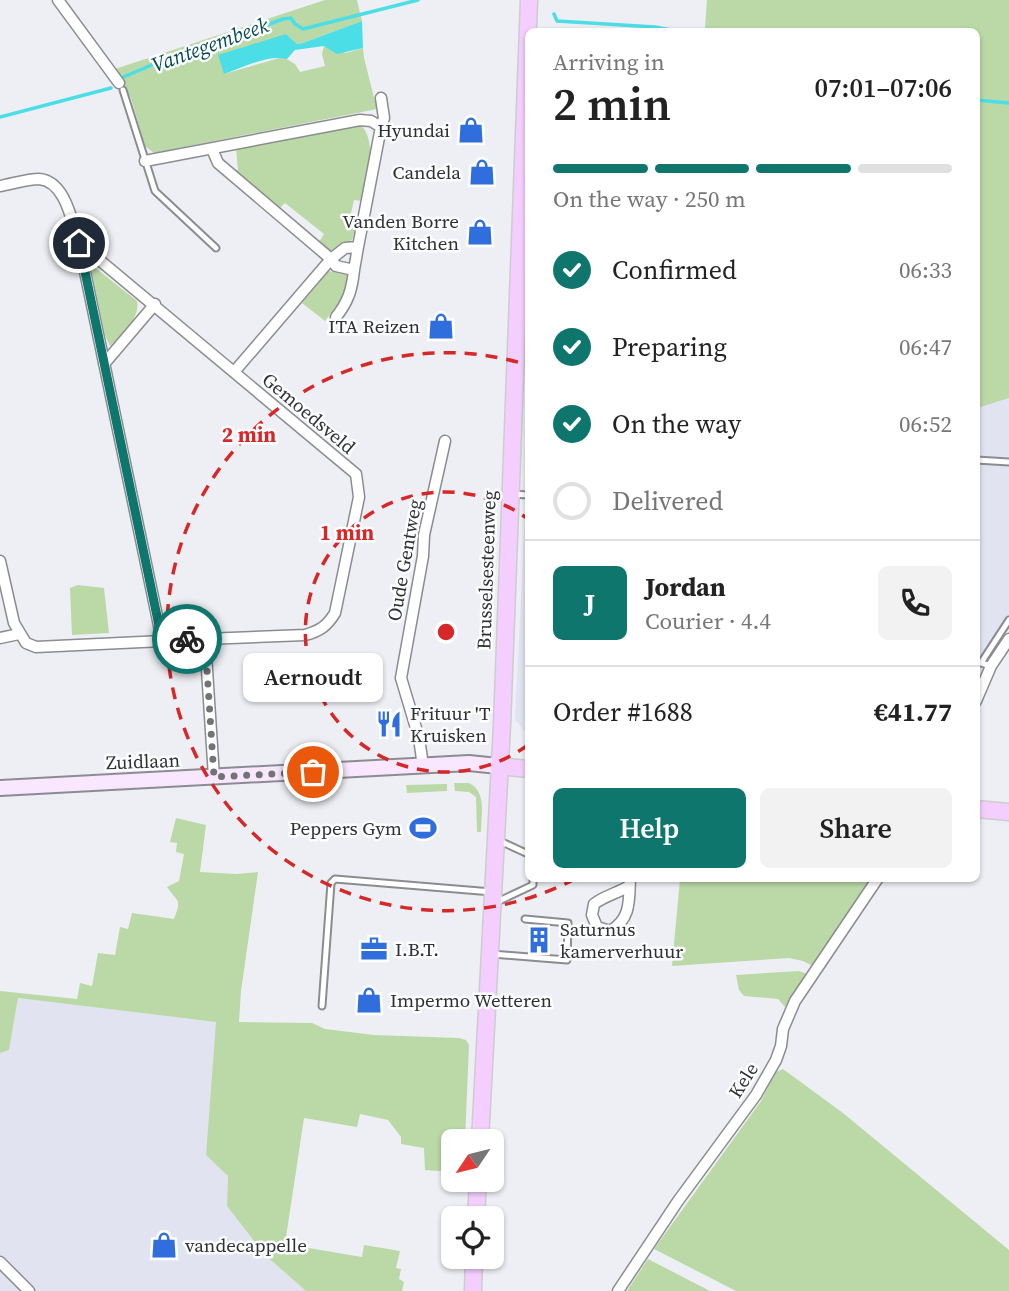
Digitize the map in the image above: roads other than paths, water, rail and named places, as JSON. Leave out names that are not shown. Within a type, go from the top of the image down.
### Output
[{"type":"main road","name":"Brusselsesteenweg","points":[[528,28],[529,0]]},
{"type":"main road","name":"Brusselsesteenweg","points":[[481,1129],[502,725],[525,104]]},
{"type":"main road","name":"Zuidlaan","points":[[0,788],[469,763],[498,766]]},
{"type":"main road","points":[[498,766],[525,769]]},
{"type":"main road","points":[[980,809],[1009,812]]},
{"type":"main road","points":[[473,1291],[474,1269]]},
{"type":"street","points":[[58,0],[121,86]]},
{"type":"street","points":[[336,317],[350,295],[384,118],[381,98]]},
{"type":"street","points":[[145,161],[360,120],[371,121],[381,127]]},
{"type":"street","points":[[212,149],[218,163],[336,266],[354,270]]},
{"type":"street","points":[[0,186],[43,180],[53,185],[64,197],[79,243],[162,640]]},
{"type":"street","name":"Gemoedsveld","points":[[79,243],[356,474],[359,496],[335,613],[328,624],[318,632],[305,635],[205,639]]},
{"type":"street","points":[[234,372],[331,259],[345,248],[358,247]]},
{"type":"street","points":[[104,364],[155,304]]},
{"type":"street","name":"Oude Gentweg","points":[[423,766],[419,738],[401,678],[423,556],[424,535],[445,441]]},
{"type":"street","points":[[0,561],[19,634],[26,643],[36,647],[205,639],[214,777]]},
{"type":"street","points":[[0,638],[19,634]]},
{"type":"street","points":[[983,664],[1009,639]]},
{"type":"street","points":[[629,882],[627,913],[622,925],[610,932],[597,927],[592,915],[594,904],[601,898],[614,895],[629,882]]},
{"type":"street","name":"Kele","points":[[618,1291],[678,1201],[756,1095],[776,1060],[783,1029],[795,1001],[875,882]]},
{"type":"street","points":[[0,1262],[29,1291]]},
{"type":"lane","points":[[121,86],[155,191],[216,248]]},
{"type":"lane","points":[[980,460],[1009,462]]},
{"type":"lane","points":[[510,494],[525,495]]},
{"type":"lane","points":[[983,664],[1009,620]]},
{"type":"lane","points":[[495,838],[525,853]]},
{"type":"lane","points":[[323,1006],[331,883],[335,879],[491,898],[533,882]]},
{"type":"lane","points":[[489,954],[567,960],[568,923],[524,919]]},
{"type":"water","points":[[362,21],[363,48],[337,54],[324,46],[295,50],[287,59],[263,60],[224,74],[218,55],[286,34],[297,44],[303,43]]},
{"type":"waterway","name":"Vantegembeek","points":[[121,78],[180,53],[283,19],[291,18],[303,29],[418,0]]},
{"type":"waterway","name":"Vantegembeek","points":[[554,14],[557,21],[660,28]]},
{"type":"waterway","name":"Vantegembeek","points":[[0,117],[111,88]]},
{"type":"waterway","name":"Vantegembeek","points":[[980,100],[1009,103]]},
{"type":"place","name":"Hyundai","points":[[471,130]]},
{"type":"place","name":"Candela","points":[[482,172]]},
{"type":"place","name":"Vanden Borre Kitchen","points":[[480,232]]},
{"type":"place","name":"ITA Reizen","points":[[441,326]]},
{"type":"place","name":"Frituur 'T Kruisken","points":[[389,724]]},
{"type":"place","name":"Aernoudt","points":[[313,772]]},
{"type":"place","name":"Peppers Gym","points":[[423,828]]},
{"type":"place","name":"Saturnus kamerverhuur","points":[[539,940]]},
{"type":"place","name":"I.B.T.","points":[[374,949]]},
{"type":"place","name":"Impermo Wetteren","points":[[369,1000]]},
{"type":"place","name":"vandecappelle","points":[[164,1245]]}]
